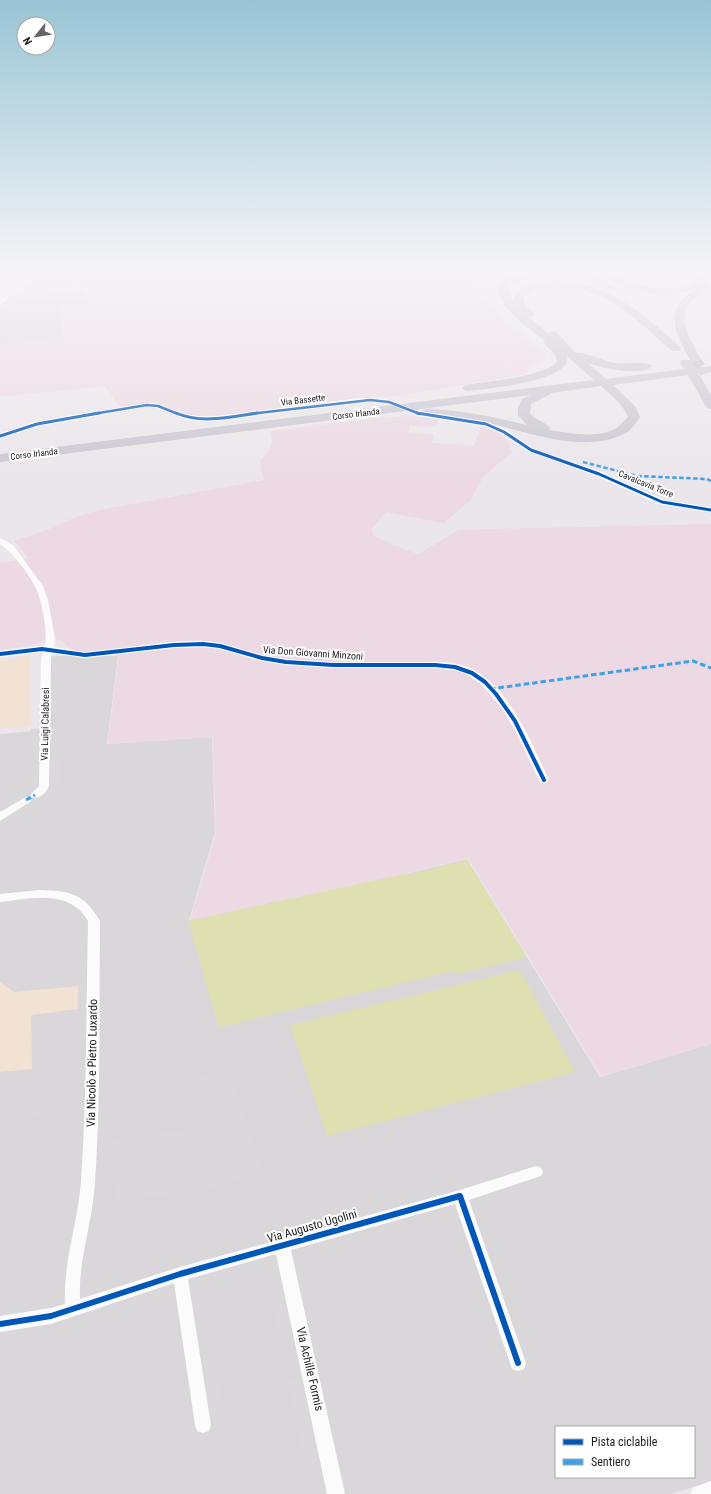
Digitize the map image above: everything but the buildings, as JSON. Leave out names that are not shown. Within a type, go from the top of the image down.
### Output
[{"type":"highway","points":[[297,416],[532,377],[548,373],[560,367],[563,362],[558,350],[548,340]]},
{"type":"highway","points":[[549,340],[611,394],[626,411],[628,417],[624,423],[604,432],[590,436],[550,430],[532,422],[524,415],[526,402],[549,391],[571,386]]},
{"type":"highway","points":[[324,418],[414,412],[441,413],[486,419],[559,436],[609,435],[622,430],[631,424],[634,417],[631,409],[624,401],[557,340]]},
{"type":"highway","points":[[559,340],[576,353],[596,362],[618,367],[647,366],[711,359]]},
{"type":"highway","points":[[665,340],[676,349]]},
{"type":"highway","points":[[667,340],[676,349],[697,379],[711,405]]},
{"type":"highway","points":[[679,340],[695,359],[687,340]]},
{"type":"highway","name":"Corso Irlanda","points":[[0,458],[571,386],[710,372]]},
{"type":"highway","name":"Corso Irlanda","points":[[0,453],[297,416],[710,372]]},
{"type":"street","name":"Via Bassette","points":[[0,436],[37,424],[147,405],[158,406],[187,418],[212,419],[360,400],[380,399],[390,401],[419,414],[467,419],[492,426],[506,433],[521,445],[531,450],[599,474]]},
{"type":"street","name":"Cavalcavia Torre","points":[[599,474],[662,502],[707,510]]},
{"type":"street","points":[[0,540],[10,547],[39,586],[44,600],[51,638],[48,649]]},
{"type":"street","name":"Via Don Giovanni Minzoni","points":[[0,654],[48,649],[85,655],[204,644],[225,646],[255,657],[290,662],[462,668],[471,672],[482,680],[509,710],[544,780]]},
{"type":"street","name":"Via Luigi Calabresi","points":[[0,817],[42,790],[44,786],[46,660],[48,649]]},
{"type":"street","name":"Via Nicolò e Pietro Luxardo","points":[[0,898],[47,894],[68,897],[85,907],[91,913],[94,921],[90,1149],[88,1185],[72,1284],[73,1309]]},
{"type":"street","name":"Via Augusto Ugolini","points":[[0,1324],[51,1316],[180,1274],[460,1196],[536,1172]]},
{"type":"street","points":[[460,1196],[518,1363]]},
{"type":"street","name":"Via Achille Formis","points":[[282,1245],[336,1494]]},
{"type":"street","points":[[180,1274],[203,1425]]},
{"type":"street","points":[[699,1494],[711,1490]]},
{"type":"shaded area","points":[[0,340],[45,340],[0,344]]},
{"type":"shaded area","points":[[46,340],[529,340],[546,355],[542,362],[531,367],[526,374],[394,397],[373,397],[226,415],[189,416],[176,412],[156,402],[121,409],[105,386],[0,397],[0,344]]},
{"type":"shaded area","points":[[410,416],[438,419],[436,427],[410,426],[408,432],[434,435],[432,443],[474,446],[481,427],[499,433],[509,443],[511,453],[483,477],[471,500],[443,523],[386,512],[371,530],[374,536],[401,548],[418,554],[459,530],[711,524],[711,1044],[601,1076],[468,858],[405,874],[190,920],[216,833],[213,737],[108,743],[119,656],[76,654],[60,639],[0,651],[0,563],[29,559],[14,541],[55,527],[75,517],[100,510],[264,480],[260,461],[267,453],[272,443],[270,431],[369,419]]},
{"type":"shaded area","points":[[75,655],[118,656],[107,744],[212,737],[215,832],[189,920],[410,873],[467,859],[600,1077],[711,1044],[711,1481],[671,1494],[0,1494],[0,734],[44,730],[44,657]]},
{"type":"shaded area","points":[[29,656],[31,725],[0,729],[0,661]]},
{"type":"shaded area","points":[[39,728],[37,787],[29,788],[31,729]]},
{"type":"shaded area","points":[[60,756],[60,784],[51,785],[51,757]]},
{"type":"shaded area","points":[[0,982],[14,992],[78,986],[78,1009],[31,1015],[32,1069],[0,1072]]},
{"type":"shaded area","points":[[70,1012],[71,1110],[31,1116],[33,1017]]},
{"type":"shaded area","points":[[230,1070],[263,1173],[206,1190],[115,1201],[115,1183],[112,1183],[112,1139],[186,1131],[185,1080]]},
{"type":"shaded area","points":[[283,1287],[291,1327],[278,1330],[269,1290]]},
{"type":"shaded area","points":[[213,1354],[225,1423],[214,1426],[203,1356]]},
{"type":"shaded area","points":[[301,1379],[321,1473],[307,1476],[288,1382]]},
{"type":"green space","points":[[467,860],[527,957],[463,973],[454,974],[453,971],[220,1027],[218,1025],[188,921],[405,874],[409,874],[413,877],[412,874]]},
{"type":"green space","points":[[520,970],[575,1072],[327,1136],[290,1025]]},
{"type":"tunnel","points":[[695,359],[705,373]]},
{"type":"marked path","points":[[583,462],[637,476],[707,479],[711,481]]},
{"type":"marked path","points":[[490,689],[693,661],[711,668]]},
{"type":"marked path","points":[[26,800],[35,795]]},
{"type":"cycle path","points":[[0,436],[37,424],[147,405],[158,406],[187,418],[212,419],[360,400],[380,400],[394,403],[419,414],[476,421],[486,424],[504,432],[531,450],[599,474],[662,502],[711,510]]},
{"type":"cycle path","points":[[0,654],[42,649],[85,655],[174,645],[203,644],[220,646],[262,658],[286,662],[333,665],[435,665],[464,669],[485,682],[506,707],[523,736],[544,780]]},
{"type":"cycle path","points":[[0,1324],[51,1316],[180,1274],[460,1196],[518,1363]]}]
